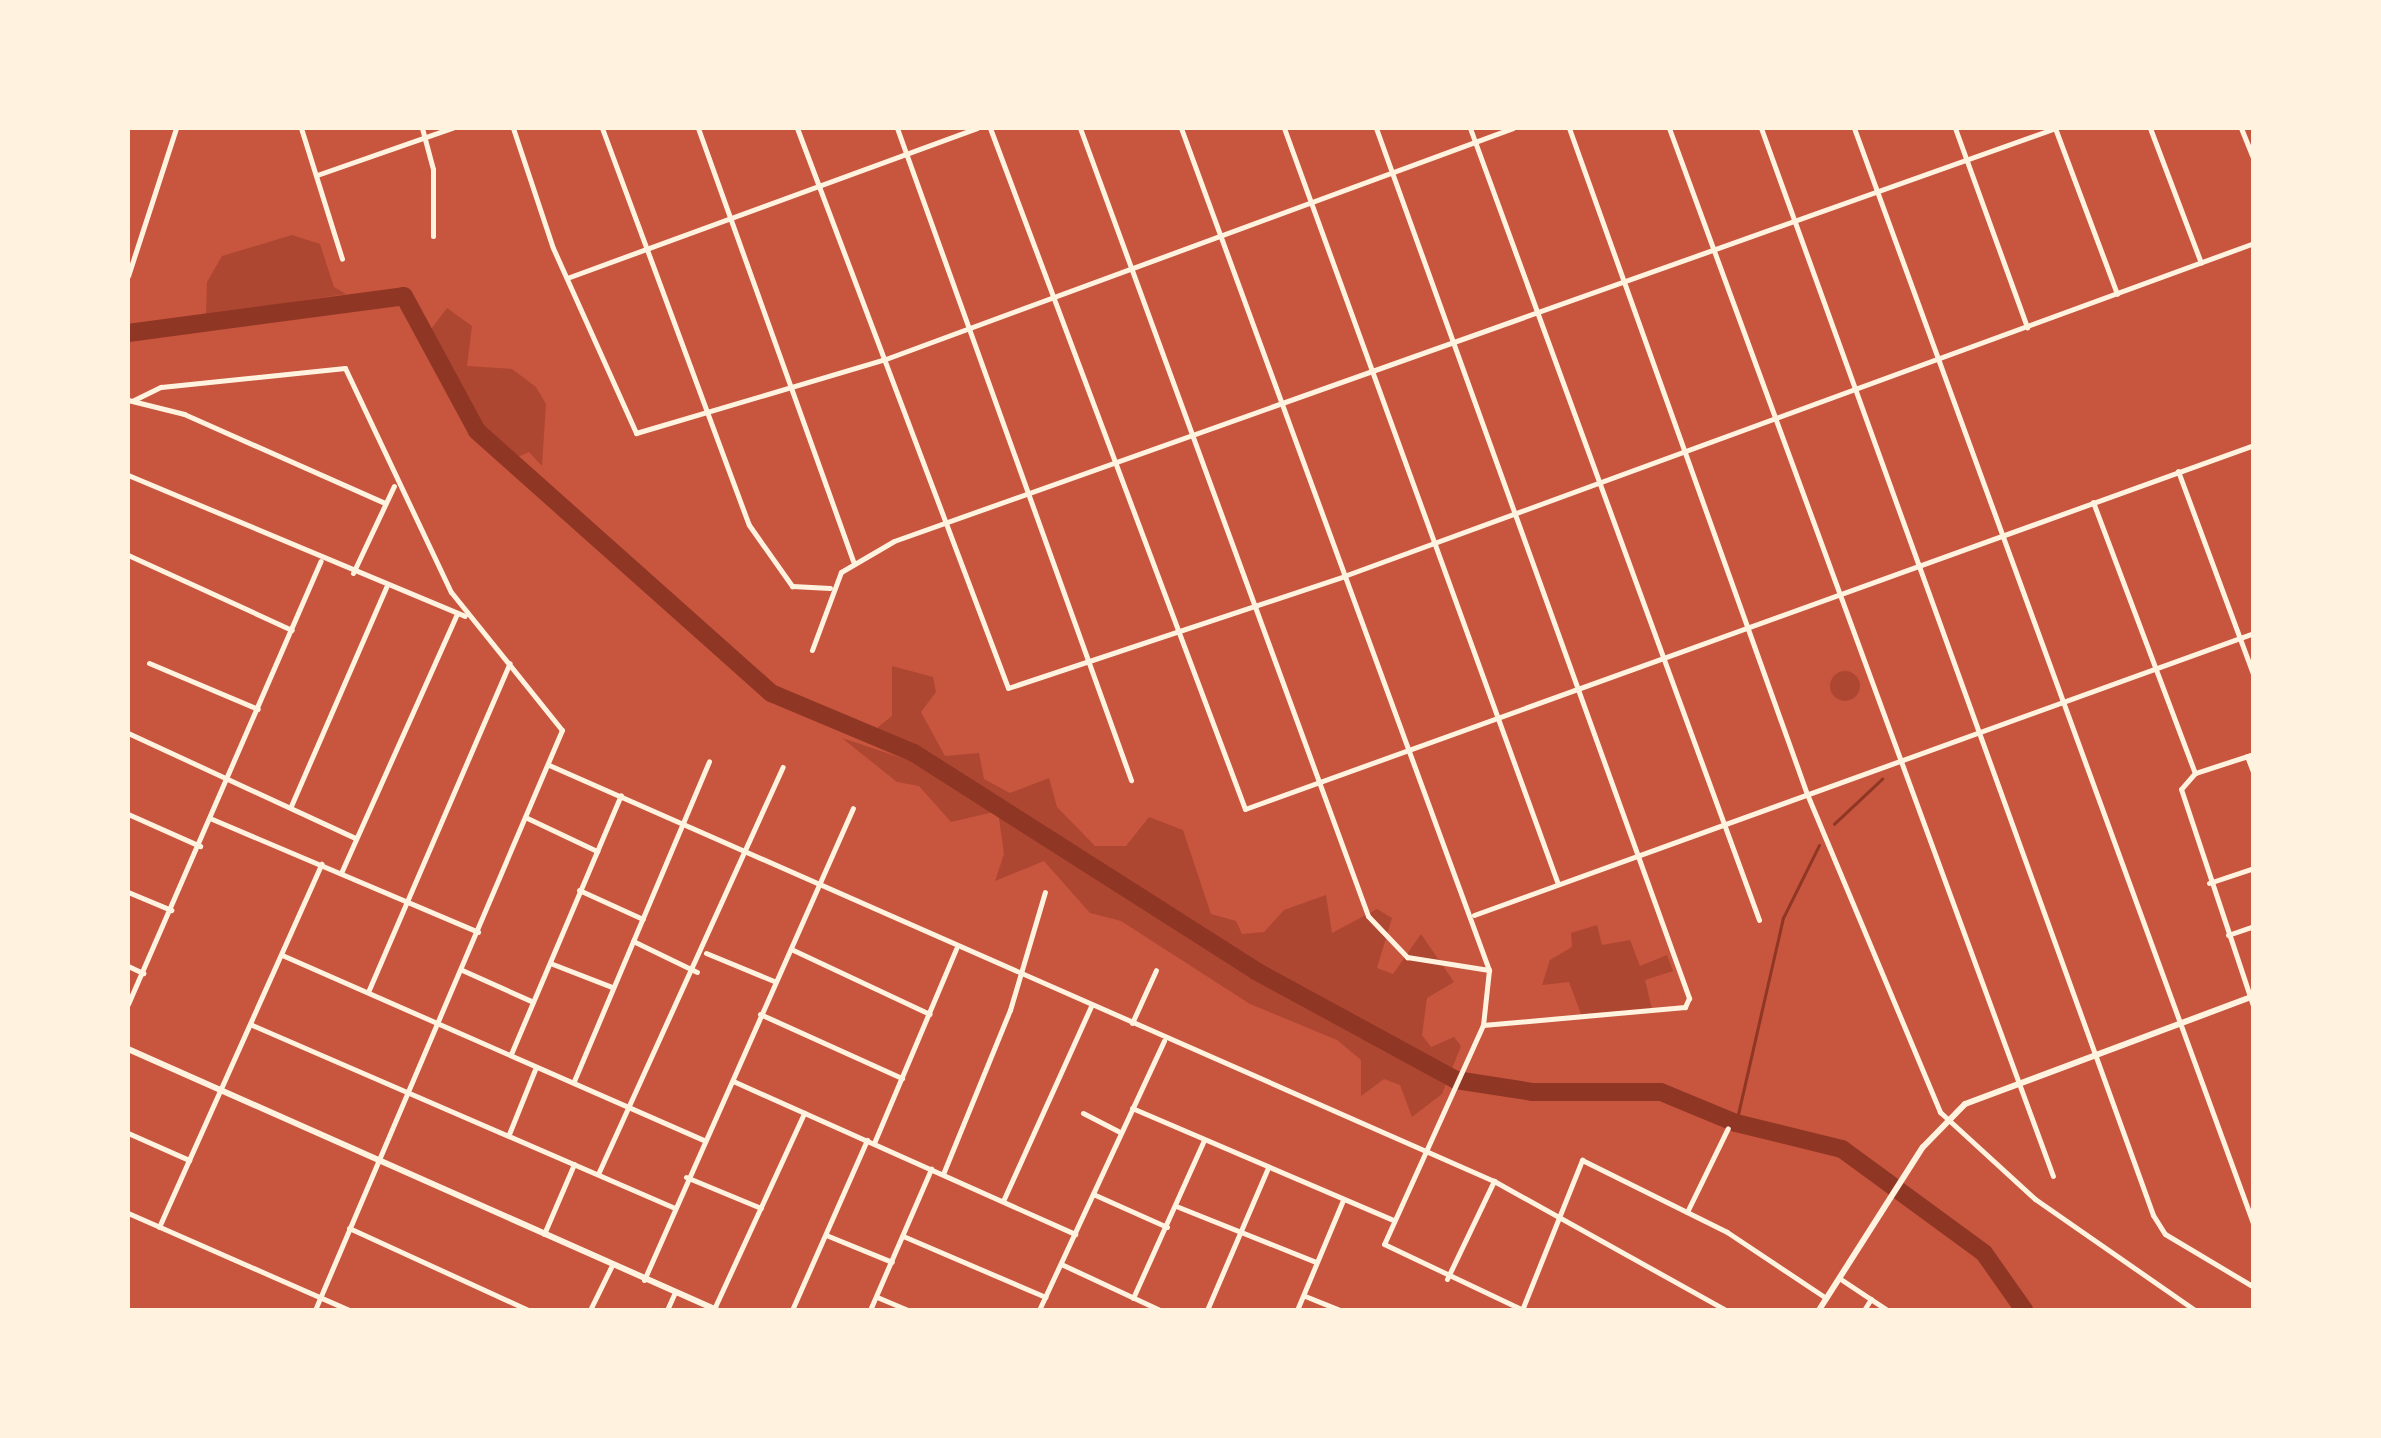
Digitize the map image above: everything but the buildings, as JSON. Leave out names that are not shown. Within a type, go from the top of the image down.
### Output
[{"type":"street","points":[[128,276],[176,128]]},
{"type":"street","points":[[301,128],[342,259]]},
{"type":"street","points":[[422,128],[427,137],[432,236]]},
{"type":"street","points":[[317,175],[452,128]]},
{"type":"street","points":[[512,128],[567,278],[632,432],[707,415],[883,360],[1218,232],[1513,128]]},
{"type":"street","points":[[602,128],[749,525],[781,574],[797,588],[830,588]]},
{"type":"street","points":[[698,128],[854,561]]},
{"type":"street","points":[[798,128],[943,524],[1008,688],[1091,664],[1344,576],[2254,243]]},
{"type":"street","points":[[897,128],[1032,494],[1130,780]]},
{"type":"street","points":[[567,278],[977,128]]},
{"type":"street","points":[[990,128],[1173,636],[1245,809],[1916,561],[2254,445]]},
{"type":"street","points":[[1080,128],[1368,916],[1395,951],[1489,970]]},
{"type":"street","points":[[1181,128],[1408,750],[1474,915],[1489,970],[1484,1026],[1392,1219],[1384,1244],[1447,1280],[1522,1310],[1582,1160],[1687,1212],[1826,1298]]},
{"type":"street","points":[[1284,128],[1558,884]]},
{"type":"street","points":[[1376,128],[1580,688],[1688,1006],[1484,1026]]},
{"type":"street","points":[[1470,128],[1720,826],[1759,920]]},
{"type":"street","points":[[1569,128],[1807,794],[1946,1122],[2036,1199],[2195,1310]]},
{"type":"street","points":[[1669,128],[1841,590],[1897,762],[2053,1176]]},
{"type":"street","points":[[1761,128],[2160,1228],[2254,1287]]},
{"type":"street","points":[[1854,128],[2254,1226]]},
{"type":"street","points":[[1955,128],[2027,328]]},
{"type":"street","points":[[812,650],[830,588],[854,561],[894,541],[1284,410],[2056,128],[2117,294]]},
{"type":"street","points":[[2150,128],[2201,263]]},
{"type":"street","points":[[2241,128],[2254,160]]},
{"type":"street","points":[[130,400],[161,387],[340,366],[362,397],[395,484],[468,616],[510,662],[562,730],[315,1310]]},
{"type":"street","points":[[130,400],[385,503]]},
{"type":"street","points":[[2178,471],[2254,677]]},
{"type":"street","points":[[128,475],[321,561],[468,616]]},
{"type":"street","points":[[353,573],[395,484]]},
{"type":"street","points":[[2093,502],[2195,772],[2181,801],[2254,1009]]},
{"type":"street","points":[[128,555],[292,630]]},
{"type":"street","points":[[128,1004],[321,561]]},
{"type":"street","points":[[291,806],[386,586]]},
{"type":"street","points":[[341,872],[457,614]]},
{"type":"street","points":[[1474,915],[2254,632]]},
{"type":"street","points":[[148,662],[258,709]]},
{"type":"street","points":[[368,992],[510,662]]},
{"type":"street","points":[[128,734],[356,838]]},
{"type":"street","points":[[2195,772],[2250,755],[2254,774]]},
{"type":"street","points":[[574,1082],[709,762]]},
{"type":"street","points":[[549,766],[956,949],[1494,1181],[1563,1215],[1726,1310]]},
{"type":"street","points":[[598,1174],[697,972],[783,767]]},
{"type":"street","points":[[511,1054],[620,795]]},
{"type":"street","points":[[644,1280],[686,1177],[853,808]]},
{"type":"street","points":[[128,814],[200,846]]},
{"type":"street","points":[[525,817],[597,851]]},
{"type":"street","points":[[212,818],[478,932]]},
{"type":"street","points":[[160,1227],[321,864]]},
{"type":"street","points":[[2209,883],[2254,868]]},
{"type":"street","points":[[579,890],[643,919]]},
{"type":"street","points":[[128,892],[171,910]]},
{"type":"street","points":[[943,1174],[1021,976],[1044,892]]},
{"type":"street","points":[[2227,936],[2254,926]]},
{"type":"street","points":[[633,940],[697,972]]},
{"type":"street","points":[[791,949],[930,1014]]},
{"type":"street","points":[[874,1144],[956,949]]},
{"type":"street","points":[[706,952],[774,982]]},
{"type":"street","points":[[282,955],[703,1140]]},
{"type":"street","points":[[550,962],[612,988]]},
{"type":"street","points":[[128,966],[143,973]]},
{"type":"street","points":[[462,970],[531,1001]]},
{"type":"street","points":[[1132,1023],[1156,970]]},
{"type":"street","points":[[1819,1310],[1907,1173],[1946,1122],[2016,1082],[2251,997]]},
{"type":"street","points":[[1003,1201],[1090,1006]]},
{"type":"street","points":[[760,1014],[902,1078]]},
{"type":"street","points":[[252,1025],[674,1208]]},
{"type":"street","points":[[1040,1310],[1165,1040]]},
{"type":"street","points":[[128,1049],[716,1310],[804,1112]]},
{"type":"street","points":[[509,1134],[536,1067]]},
{"type":"street","points":[[733,1080],[1076,1234]]},
{"type":"street","points":[[1132,1108],[1392,1219]]},
{"type":"street","points":[[1083,1113],[1122,1132]]},
{"type":"street","points":[[1687,1212],[1728,1128]]},
{"type":"street","points":[[128,1133],[189,1160]]},
{"type":"street","points":[[792,1310],[866,1140]]},
{"type":"street","points":[[1133,1298],[1204,1140]]},
{"type":"street","points":[[544,1234],[574,1164]]},
{"type":"street","points":[[870,1310],[932,1168]]},
{"type":"street","points":[[1206,1310],[1268,1168]]},
{"type":"street","points":[[686,1177],[761,1208]]},
{"type":"street","points":[[1447,1280],[1494,1181]]},
{"type":"street","points":[[1093,1194],[1167,1227]]},
{"type":"street","points":[[1298,1310],[1343,1200]]},
{"type":"street","points":[[1176,1206],[1316,1262]]},
{"type":"street","points":[[128,1212],[349,1310]]},
{"type":"street","points":[[349,1228],[528,1310]]},
{"type":"street","points":[[826,1234],[892,1262]]},
{"type":"street","points":[[903,1236],[1045,1298]]},
{"type":"street","points":[[1061,1264],[1160,1310]]},
{"type":"street","points":[[590,1310],[612,1265]]},
{"type":"street","points":[[1839,1278],[1887,1310]]},
{"type":"street","points":[[667,1310],[675,1292]]},
{"type":"street","points":[[1304,1296],[1339,1310]]},
{"type":"street","points":[[877,1297],[908,1310]]},
{"type":"street","points":[[1864,1310],[1871,1299]]},
{"type":"shaded area","points":[[292,235],[320,244],[334,287],[346,294],[206,315],[207,282],[222,256]]},
{"type":"shaded area","points":[[447,308],[472,326],[467,366],[512,369],[536,387],[546,404],[542,466],[529,452],[513,459],[481,430],[431,329]]},
{"type":"shaded area","points":[[892,666],[933,677],[936,692],[921,712],[945,756],[979,753],[984,779],[1010,793],[1049,778],[1057,807],[1095,846],[1126,846],[1149,817],[1183,830],[1211,914],[1236,921],[1242,934],[1264,932],[1284,910],[1326,895],[1332,933],[1377,909],[1392,918],[1377,968],[1393,974],[1421,934],[1454,982],[1427,998],[1422,1035],[1431,1047],[1454,1037],[1461,1046],[1442,1094],[1412,1117],[1400,1085],[1384,1079],[1361,1096],[1361,1060],[1337,1040],[1250,1004],[1121,921],[1090,913],[1044,861],[995,881],[1004,854],[998,811],[951,822],[919,786],[897,782],[842,738],[932,768],[946,782],[990,803],[1257,980],[1328,1013],[921,754],[868,735],[892,716]]},
{"type":"shaded area","points":[[1845,671],[1855,676],[1860,686],[1855,696],[1845,701],[1835,696],[1830,686],[1835,676]]},
{"type":"shaded area","points":[[1597,925],[1602,945],[1630,940],[1640,966],[1667,955],[1673,971],[1645,980],[1652,1009],[1581,1014],[1569,982],[1542,985],[1550,960],[1572,947],[1571,933]]},
{"type":"waterway","points":[[128,333],[404,296],[477,431],[771,693],[914,753],[1256,971],[1456,1080],[1533,1092],[1661,1092],[1736,1123],[1842,1149],[1984,1253],[2024,1310]]},
{"type":"waterway","points":[[1834,824],[1882,779]]},
{"type":"waterway","points":[[1736,1123],[1783,918],[1819,845]]}]
